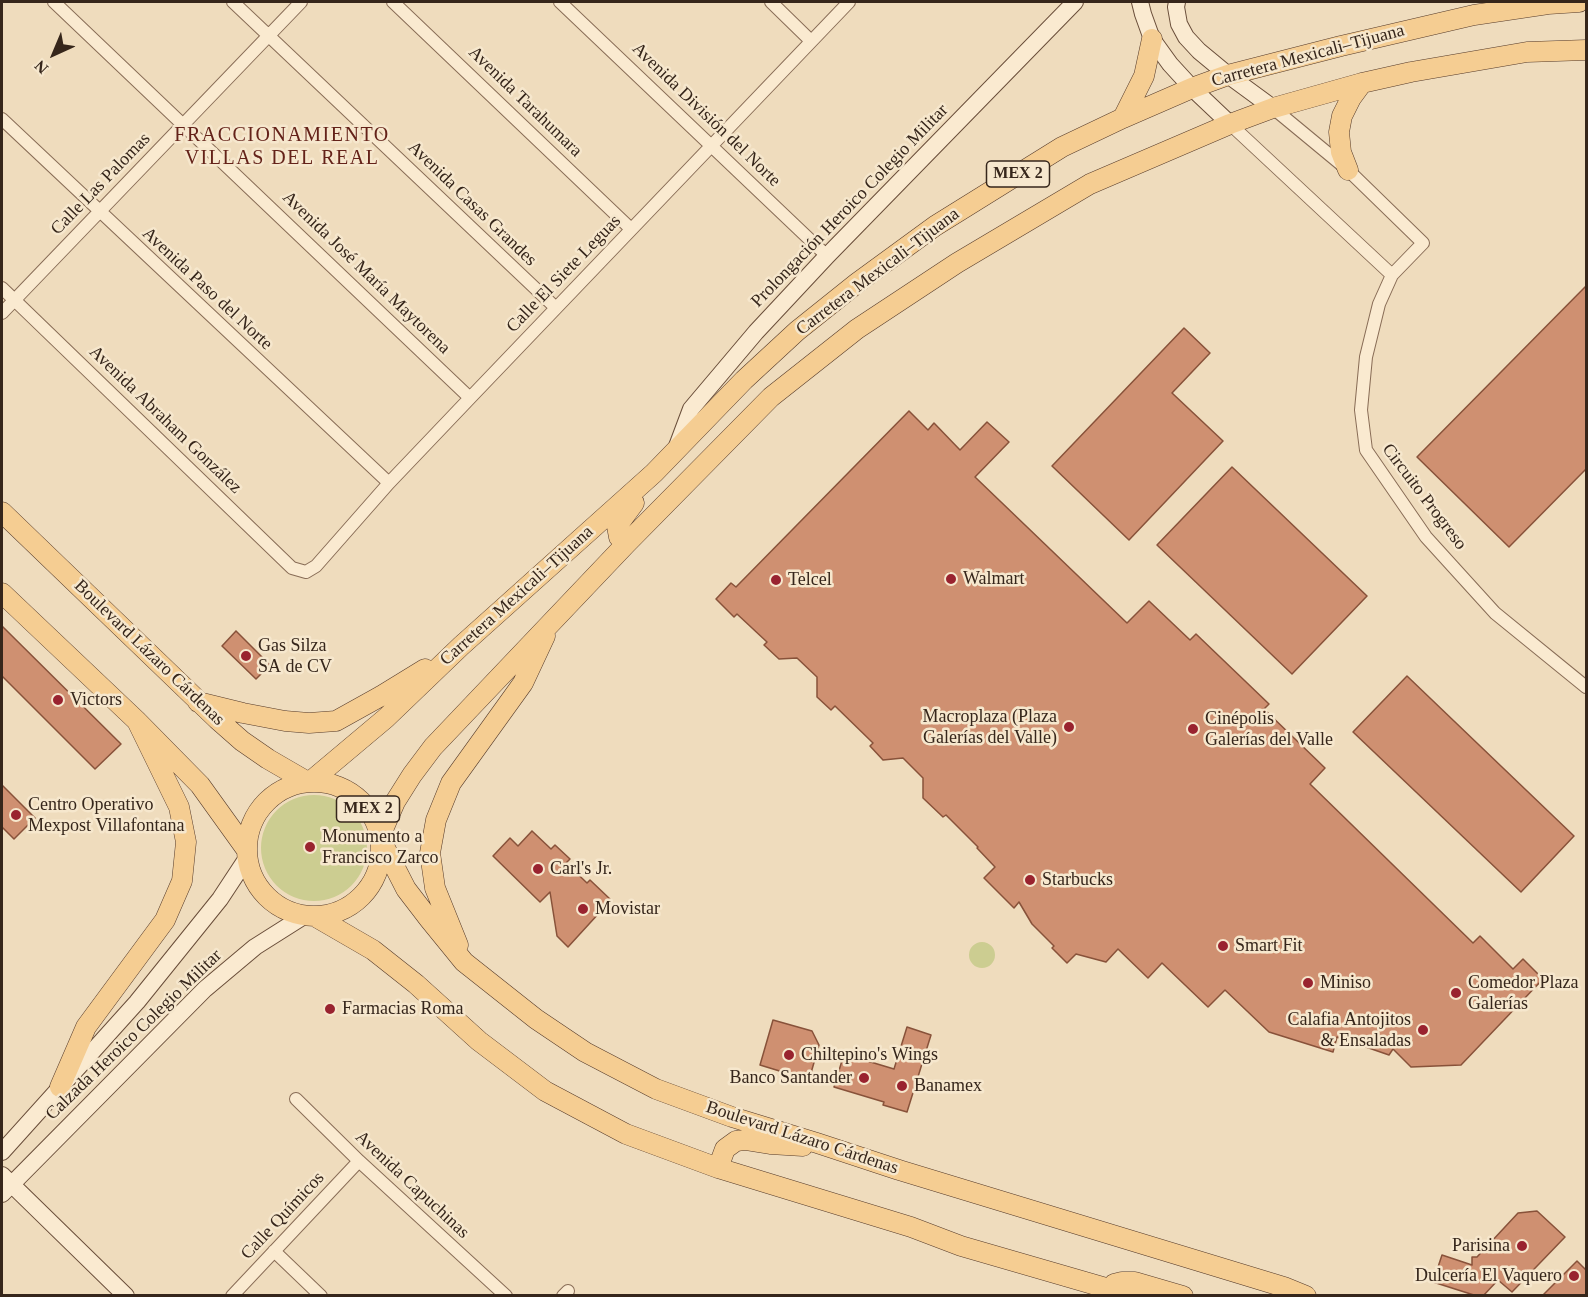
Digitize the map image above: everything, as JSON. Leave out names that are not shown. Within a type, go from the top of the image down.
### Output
[{"type":"main road","name":"Prolongación Heroico Colegio Militar","points":[[675,452],[691,409],[756,332],[1075,2]]},
{"type":"main road","points":[[1140,2],[1152,39],[1170,64],[1230,124]]},
{"type":"main road","points":[[1177,2],[1179,24],[1186,38],[1228,75],[1273,108]]},
{"type":"main road","name":"Carretera Mexicali–Tijuana","points":[[308,781],[386,717],[461,646],[654,473],[753,372],[797,332],[857,283],[935,226],[1062,147],[1123,117],[1228,75],[1474,15],[1548,4],[1580,2]]},
{"type":"main road","points":[[1123,117],[1144,76],[1152,39]]},
{"type":"main road","name":"Carretera Mexicali–Tijuana","points":[[382,839],[395,802],[433,747],[626,544],[771,397],[857,329],[957,263],[1090,184],[1273,108],[1411,72],[1527,52],[1587,50]]},
{"type":"main road","points":[[1348,170],[1341,152],[1342,116],[1362,83]]},
{"type":"main road","points":[[626,544],[619,537],[617,526],[654,473]]},
{"type":"main road","name":"Boulevard Lázaro Cárdenas","points":[[2,512],[198,702],[242,741],[268,759],[308,781]]},
{"type":"main road","points":[[2,593],[137,721],[200,785],[247,854]]},
{"type":"main road","points":[[464,962],[435,888],[430,853],[436,820],[451,783],[523,683],[552,622]]},
{"type":"main road","name":"MEX 2","points":[[198,702],[285,721],[309,723],[336,721],[461,646]]},
{"type":"main road","points":[[60,1087],[86,1027],[165,920],[182,881],[186,842],[179,807],[137,721]]},
{"type":"main road","points":[[308,781],[283,788],[268,799],[252,822],[247,854],[252,875],[260,890],[287,911],[310,916],[373,950],[416,984],[479,1041],[545,1091],[626,1134],[717,1168],[911,1227],[961,1246],[1134,1296]]},
{"type":"main road","name":"MEX 2","points":[[308,781],[330,783],[355,795],[373,816],[382,839],[378,873],[360,899],[332,914],[310,916]]},
{"type":"main road","name":"Boulevard Lázaro Cárdenas","points":[[382,839],[406,889],[464,962],[536,1018],[585,1052],[657,1089],[732,1117],[1304,1295]]},
{"type":"main road","name":"Calzada Heroico Colegio Militar","points":[[2,1152],[179,951],[220,899],[247,854]]},
{"type":"main road","name":"Calzada Heroico Colegio Militar","points":[[5,1184],[206,989],[255,947],[310,916]]},
{"type":"main road","points":[[717,1168],[725,1149],[736,1141],[745,1140],[789,1146],[817,1143]]},
{"type":"main road","points":[[5,1184],[126,1296]]},
{"type":"main road","points":[[1106,1287],[1122,1282],[1135,1282],[1183,1296]]},
{"type":"street","name":"Avenida José María Maytorena","points":[[54,2],[470,398]]},
{"type":"street","name":"Avenida Casas Grandes","points":[[233,2],[556,308]]},
{"type":"street","name":"Calle Las Palomas","points":[[2,313],[300,2]]},
{"type":"street","name":"Avenida Tarahumara","points":[[393,2],[631,229]]},
{"type":"street","name":"Avenida División del Norte","points":[[560,2],[827,256]]},
{"type":"street","points":[[771,2],[811,41]]},
{"type":"street","name":"Calle El Siete Leguas","points":[[306,572],[316,566],[389,483],[849,2]]},
{"type":"street","name":"Circuito Progreso","points":[[1273,108],[1348,170],[1423,243],[1392,275],[1379,304],[1366,357],[1361,410],[1366,450],[1426,537],[1495,612],[1587,687]]},
{"type":"street","name":"Avenida Paso del Norte","points":[[2,119],[98,212],[389,483]]},
{"type":"street","points":[[1230,124],[1392,275]]},
{"type":"street","name":"Avenida Abraham González","points":[[2,288],[292,568],[306,572]]},
{"type":"street","name":"Avenida Capuchinas","points":[[296,1099],[359,1161],[506,1296]]},
{"type":"street","name":"Calle Químicos","points":[[232,1296],[359,1161]]},
{"type":"street","points":[[274,1251],[321,1296]]},
{"type":"green space","points":[[314,795],[334,799],[352,810],[363,828],[367,848],[363,868],[352,886],[334,897],[314,901],[294,897],[276,886],[265,868],[261,848],[265,828],[276,810],[294,799]]},
{"type":"green space","points":[[982,942],[991,946],[995,955],[991,964],[982,968],[973,964],[969,955],[973,946]]},
{"type":"building","points":[[1587,285],[1587,468],[1509,547],[1417,457]]},
{"type":"building","points":[[1184,328],[1210,353],[1172,393],[1223,441],[1129,540],[1052,466]]},
{"type":"building","name":"Macroplaza (Plaza Galerías del Valle)","points":[[909,411],[928,430],[934,423],[960,450],[987,422],[1009,442],[975,477],[1127,623],[1149,601],[1190,640],[1196,634],[1269,704],[1264,709],[1325,768],[1310,784],[1473,943],[1480,936],[1513,969],[1523,959],[1543,979],[1461,1065],[1411,1067],[1393,1049],[1389,1055],[1337,1037],[1333,1052],[1269,1032],[1225,990],[1208,1007],[1162,963],[1148,978],[1118,949],[1106,962],[1076,954],[1067,963],[1032,924],[1019,902],[1014,908],[984,878],[995,867],[946,815],[943,817],[923,798],[923,778],[903,758],[883,760],[870,746],[873,743],[835,706],[831,710],[817,697],[817,677],[797,658],[779,659],[764,645],[767,642],[737,614],[734,617],[716,599],[731,583],[736,587]]},
{"type":"building","points":[[1232,467],[1367,596],[1292,674],[1157,545]]},
{"type":"building","points":[[2,626],[121,744],[95,769],[2,676]]},
{"type":"building","name":"Gas Silza SA de CV","points":[[236,631],[270,665],[256,679],[222,646]]},
{"type":"building","points":[[1407,676],[1574,836],[1521,892],[1353,732]]},
{"type":"building","points":[[2,785],[35,818],[14,839],[2,827]]},
{"type":"building","name":"Carl's Jr.","points":[[532,831],[551,849],[555,845],[570,859],[566,863],[587,883],[590,880],[611,900],[568,947],[557,936],[550,892],[540,902],[493,856],[510,838],[518,846]]},
{"type":"building","name":"Chiltepino's Wings","points":[[773,1020],[812,1031],[819,1045],[809,1080],[760,1065]]},
{"type":"building","points":[[907,1027],[931,1035],[907,1112],[883,1105],[884,1102],[834,1087],[844,1054],[894,1069]]},
{"type":"building","name":"Parisina","points":[[1537,1211],[1565,1237],[1512,1292],[1498,1280],[1483,1296],[1433,1282],[1442,1255],[1472,1265],[1472,1257],[1477,1257],[1518,1213]]},
{"type":"building","name":"Dulcería El Vaquero","points":[[1577,1261],[1587,1271],[1587,1296],[1542,1296]]},
{"type":"place","name":"Walmart","points":[[951,579]]},
{"type":"place","name":"Telcel","points":[[776,580]]},
{"type":"place","name":"Gas Silza SA de CV","points":[[246,656]]},
{"type":"place","name":"Victors","points":[[58,700]]},
{"type":"place","name":"Macroplaza (Plaza Galerías del Valle)","points":[[1069,727]]},
{"type":"place","name":"Cinépolis Galerías del Valle","points":[[1193,729]]},
{"type":"place","name":"Centro Operativo Mexpost Villafontana","points":[[16,815]]},
{"type":"place","name":"Monumento a Francisco Zarco","points":[[310,847]]},
{"type":"place","name":"Carl's Jr.","points":[[538,869]]},
{"type":"place","name":"Starbucks","points":[[1030,880]]},
{"type":"place","name":"Movistar","points":[[583,909]]},
{"type":"place","name":"Smart Fit","points":[[1223,946]]},
{"type":"place","name":"Miniso","points":[[1308,983]]},
{"type":"place","name":"Comedor Plaza Galerías","points":[[1456,993]]},
{"type":"place","name":"Farmacias Roma","points":[[330,1009]]},
{"type":"place","name":"Calafia Antojitos & Ensaladas","points":[[1423,1030]]},
{"type":"place","name":"Chiltepino's Wings","points":[[789,1055]]},
{"type":"place","name":"Banco Santander","points":[[864,1078]]},
{"type":"place","name":"Banamex","points":[[902,1086]]},
{"type":"place","name":"Parisina","points":[[1522,1246]]},
{"type":"place","name":"Dulcería El Vaquero","points":[[1574,1276]]},
{"type":"district","name":"FRACCIONAMIENTO VILLAS DEL REAL","points":[[282,148]]}]
